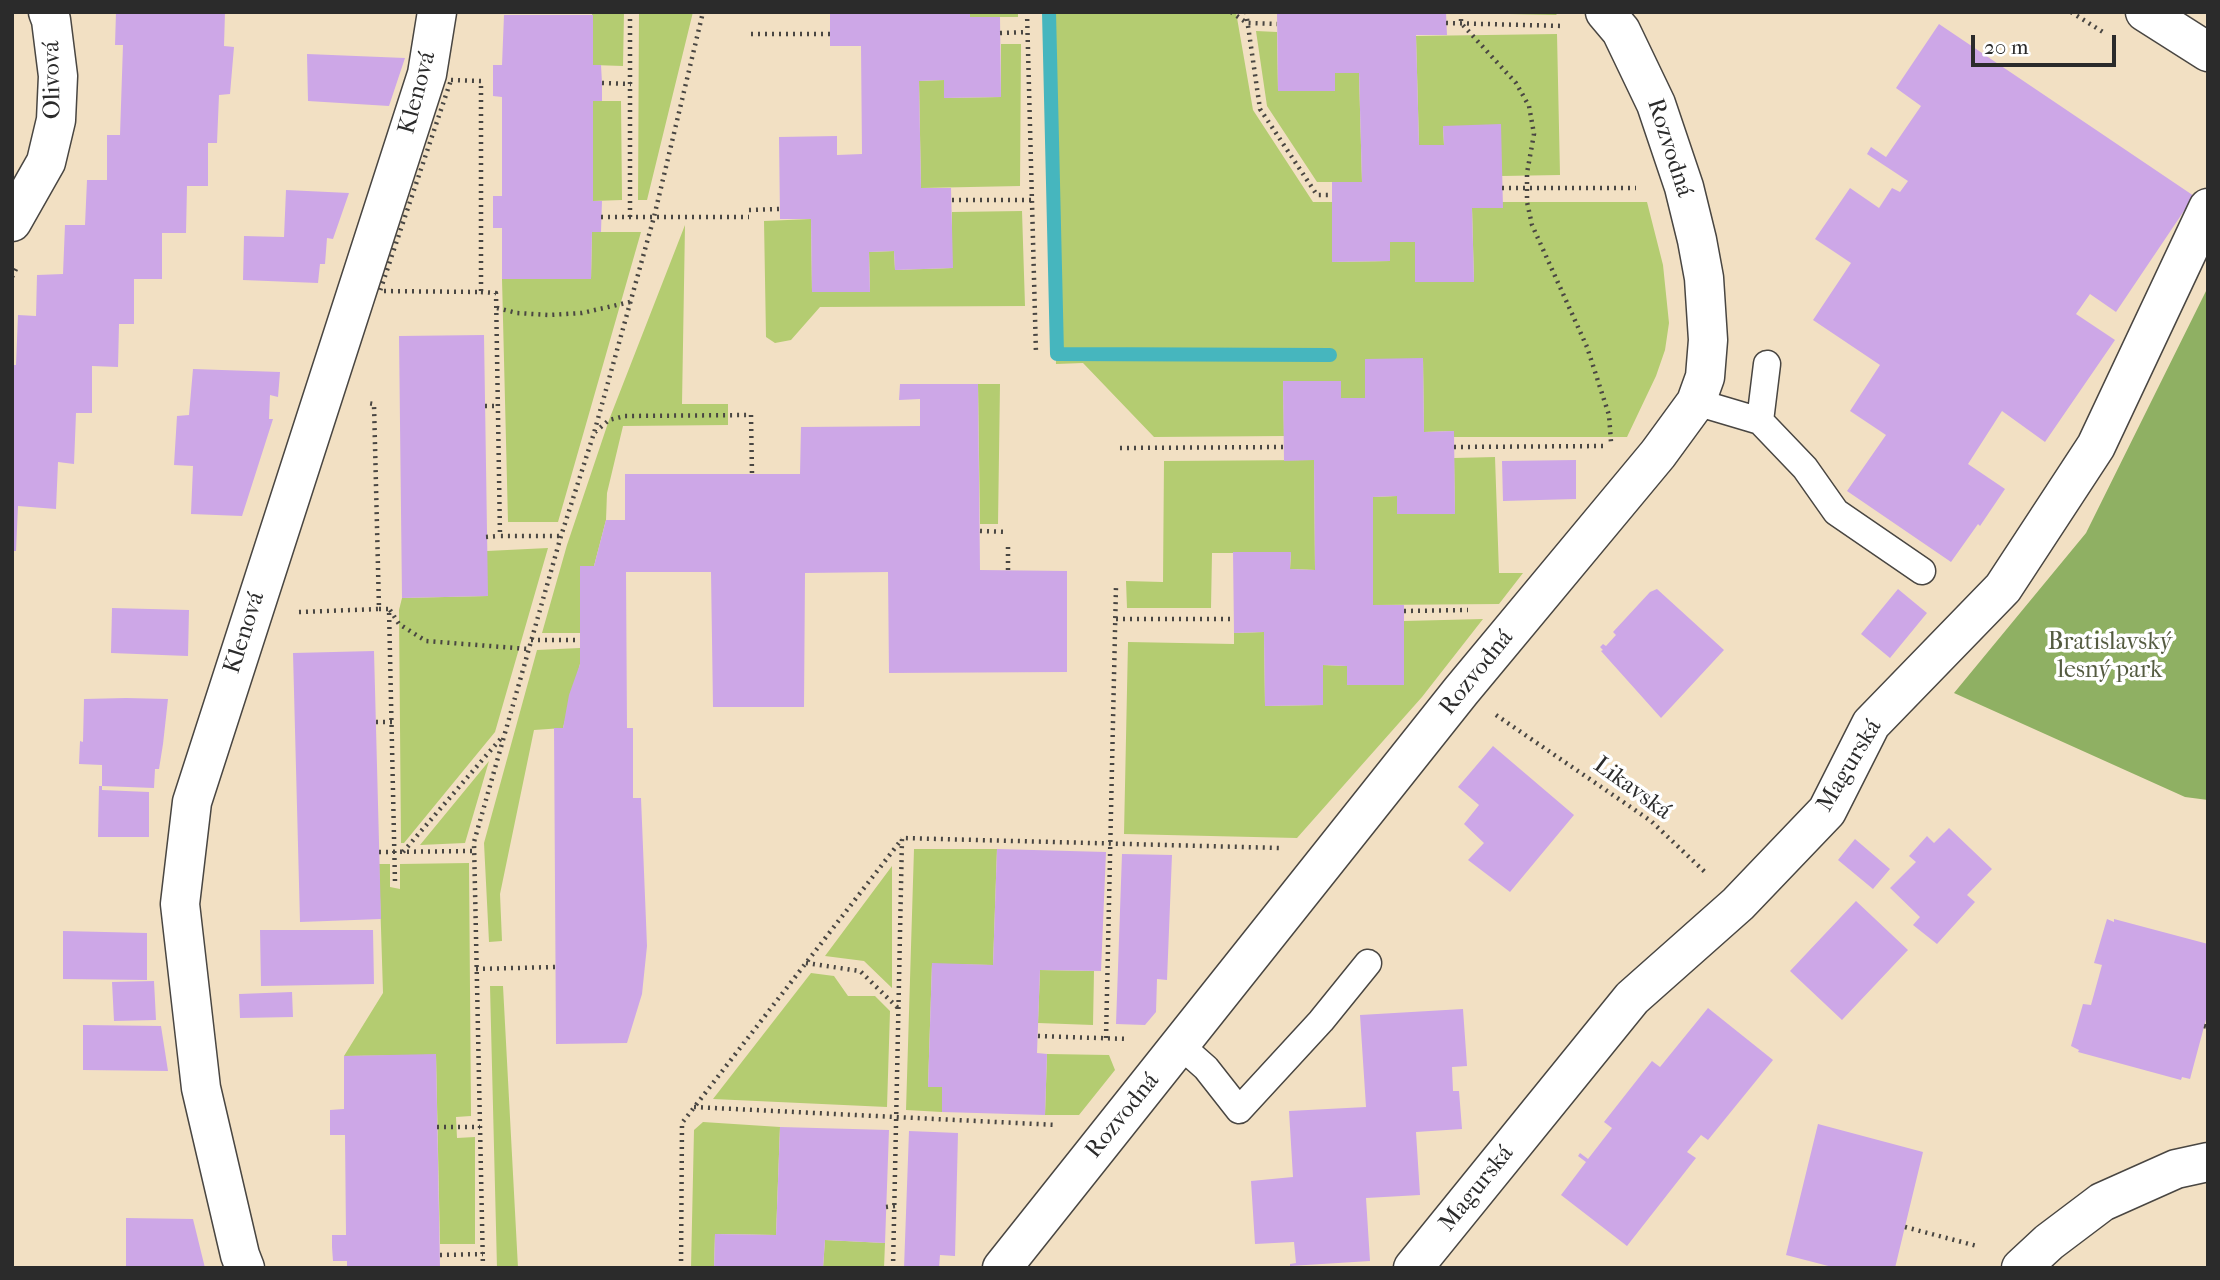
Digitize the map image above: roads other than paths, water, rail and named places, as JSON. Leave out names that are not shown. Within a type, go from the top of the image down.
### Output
[{"type":"street","name":"Olivová","points":[[12,222],[46,162],[56,120],[58,76],[48,12]]},
{"type":"street","name":"Klenová","points":[[246,1268],[240,1255],[201,1088],[180,904],[192,802],[427,74],[437,12]]},
{"type":"street","name":"Rozvodná","points":[[1002,1268],[1461,691],[1658,454],[1696,402],[1705,377],[1709,340],[1704,278],[1690,213],[1681,175],[1656,104],[1621,32],[1605,12]]},
{"type":"street","points":[[2145,12],[2208,52]]},
{"type":"street","name":"Magurská","points":[[1413,1268],[1632,998],[1738,904],[1827,811],[1871,724],[2003,588],[2096,446],[2208,208]]},
{"type":"street","points":[[2021,1268],[2049,1242],[2102,1202],[2176,1169],[2208,1162]]},
{"type":"lane","points":[[1760,421],[1767,364]]},
{"type":"lane","points":[[1696,402],[1760,421],[1805,468],[1836,512],[1922,571]]},
{"type":"lane","points":[[1180,1045],[1206,1068],[1239,1110],[1321,1021],[1368,963]]},
{"type":"waterway","points":[[1049,12],[1057,354],[1330,355]]},
{"type":"park label","name":"Bratislavský lesný park","points":[[2110,657]]}]
